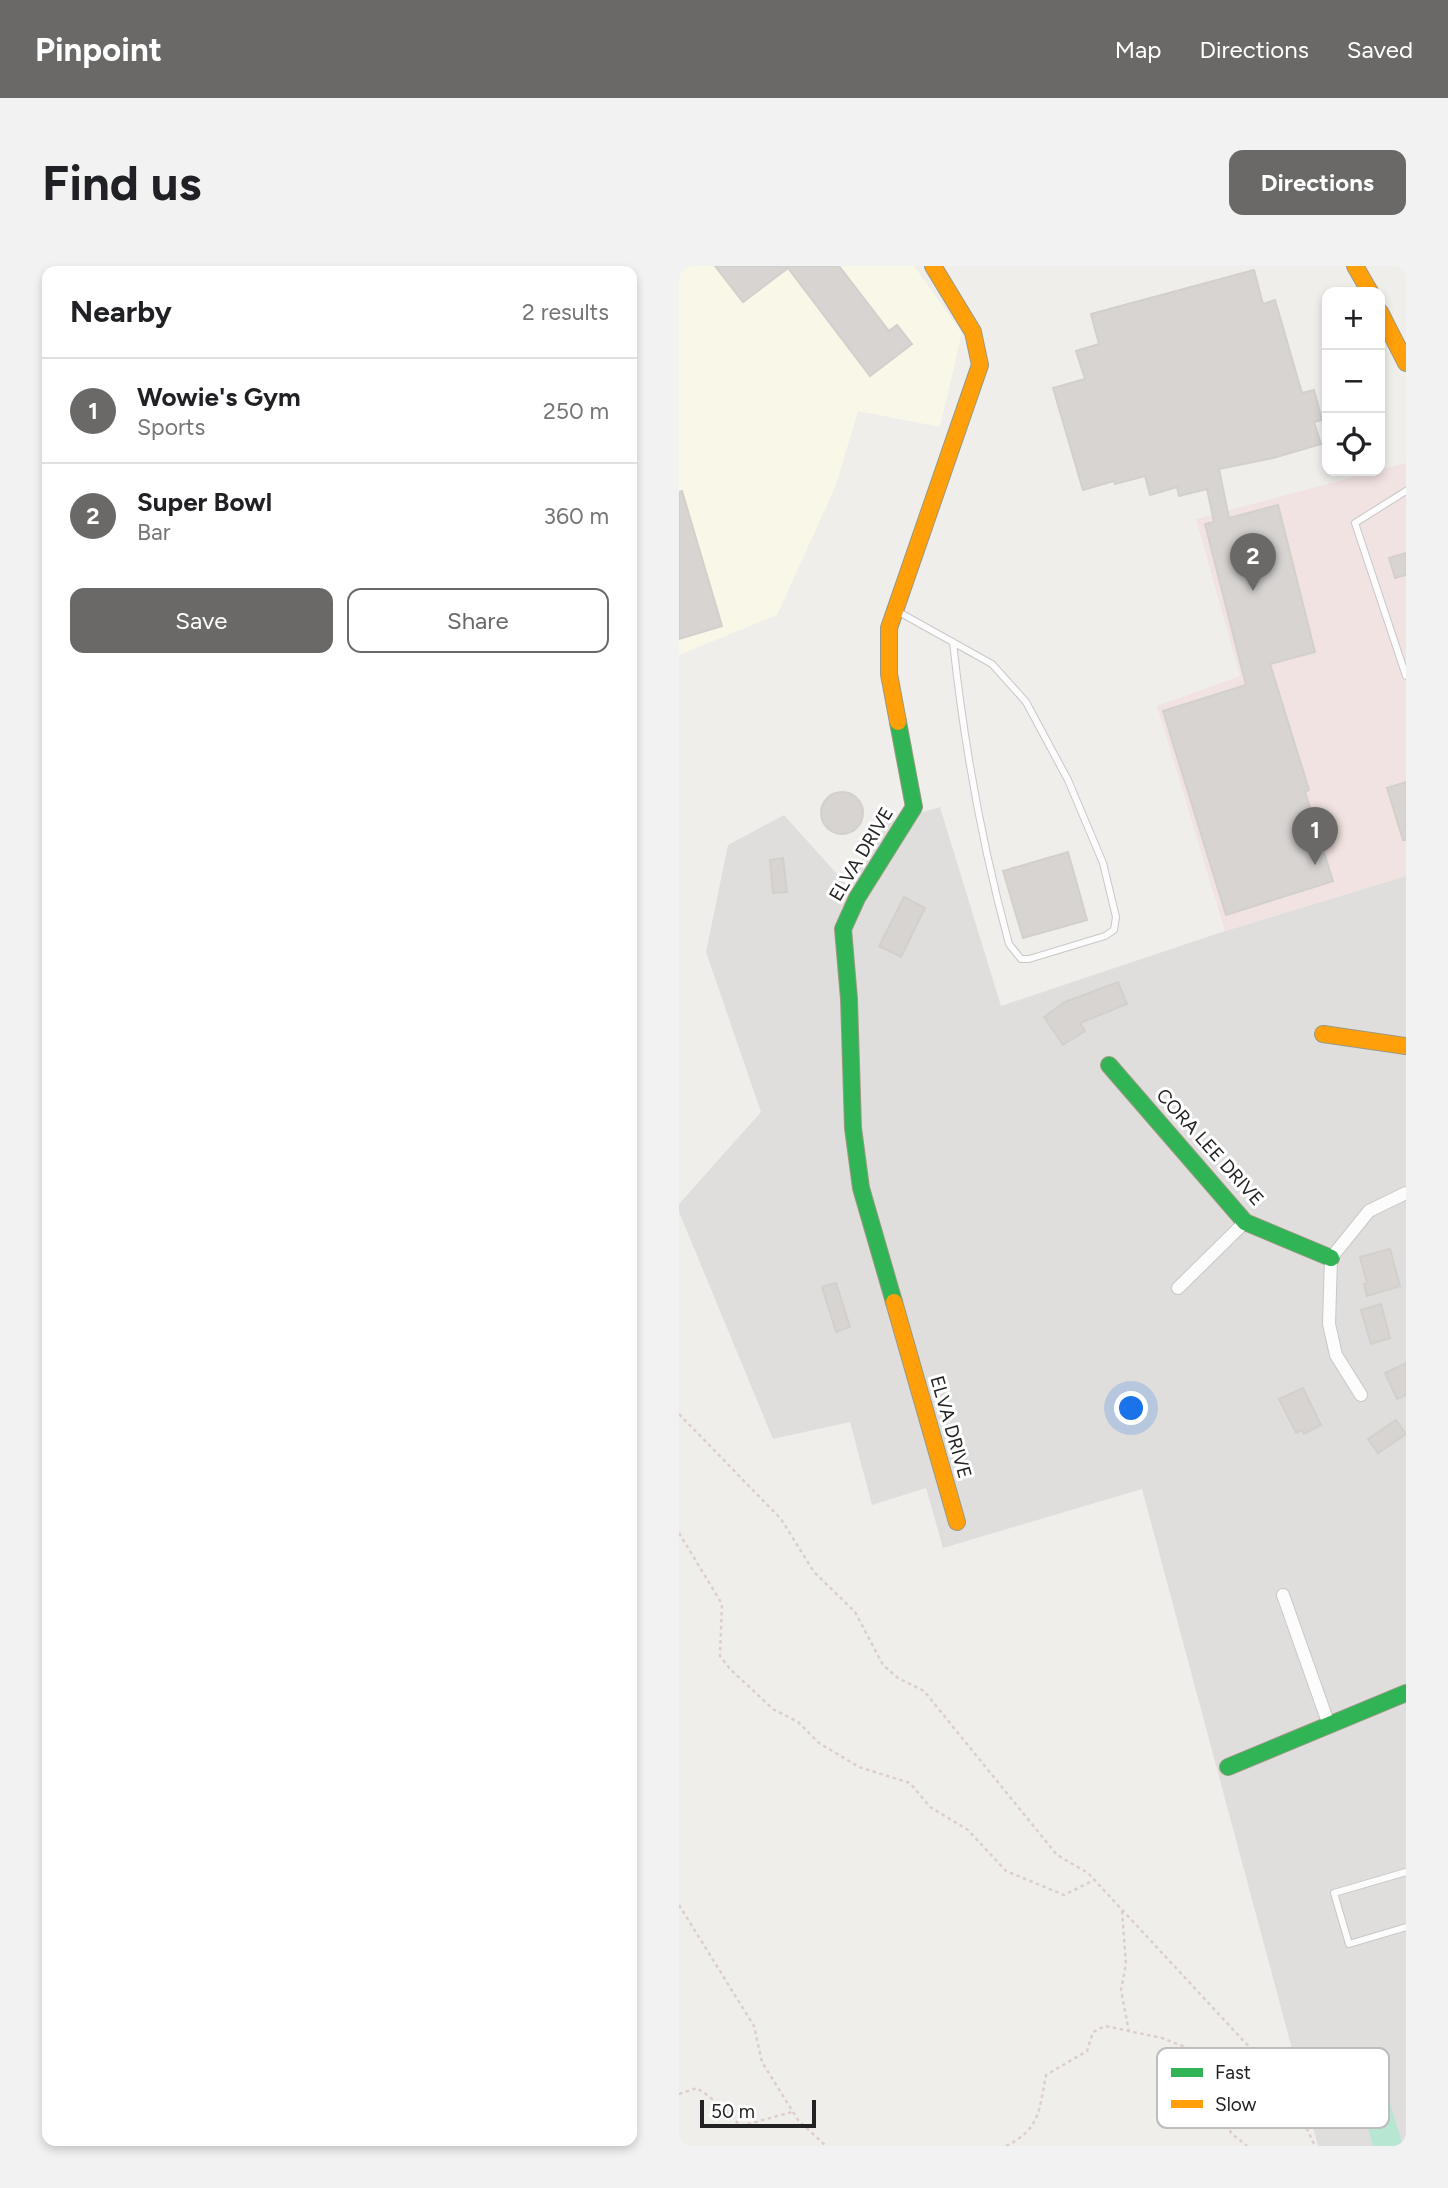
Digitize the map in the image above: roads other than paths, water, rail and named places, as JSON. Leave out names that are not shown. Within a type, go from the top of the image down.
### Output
[{"type":"street","name":"ELVA DRIVE","points":[[933,266],[973,332],[980,365],[889,628],[889,674],[914,807],[857,898],[843,929],[849,999],[853,1128],[861,1188],[957,1522]]},
{"type":"street","points":[[1355,266],[1367,287]]},
{"type":"street","points":[[1385,322],[1406,363]]},
{"type":"street","points":[[1322,1034],[1406,1046]]},
{"type":"street","name":"CORA LEE DRIVE","points":[[1109,1065],[1245,1222],[1331,1258]]},
{"type":"street","points":[[1361,1395],[1336,1355],[1333,1345],[1329,1324],[1331,1258],[1369,1211],[1406,1193]]},
{"type":"street","points":[[1178,1287],[1245,1222]]},
{"type":"street","points":[[1283,1595],[1329,1724]]},
{"type":"street","points":[[1228,1767],[1406,1693]]},
{"type":"lane","points":[[1406,491],[1355,523],[1406,676]]},
{"type":"lane","points":[[895,610],[953,642],[992,664],[1026,702],[1069,780],[1103,863],[1112,893],[1116,924],[1114,930],[1105,936],[1029,959],[1021,959],[1009,944],[978,809],[953,642]]},
{"type":"lane","points":[[1406,1872],[1334,1893],[1349,1944],[1406,1927]]},
{"type":"place","name":"Super Bowl","points":[[1253,591]]},
{"type":"place","name":"Wowie's Gym","points":[[1315,865]]}]
